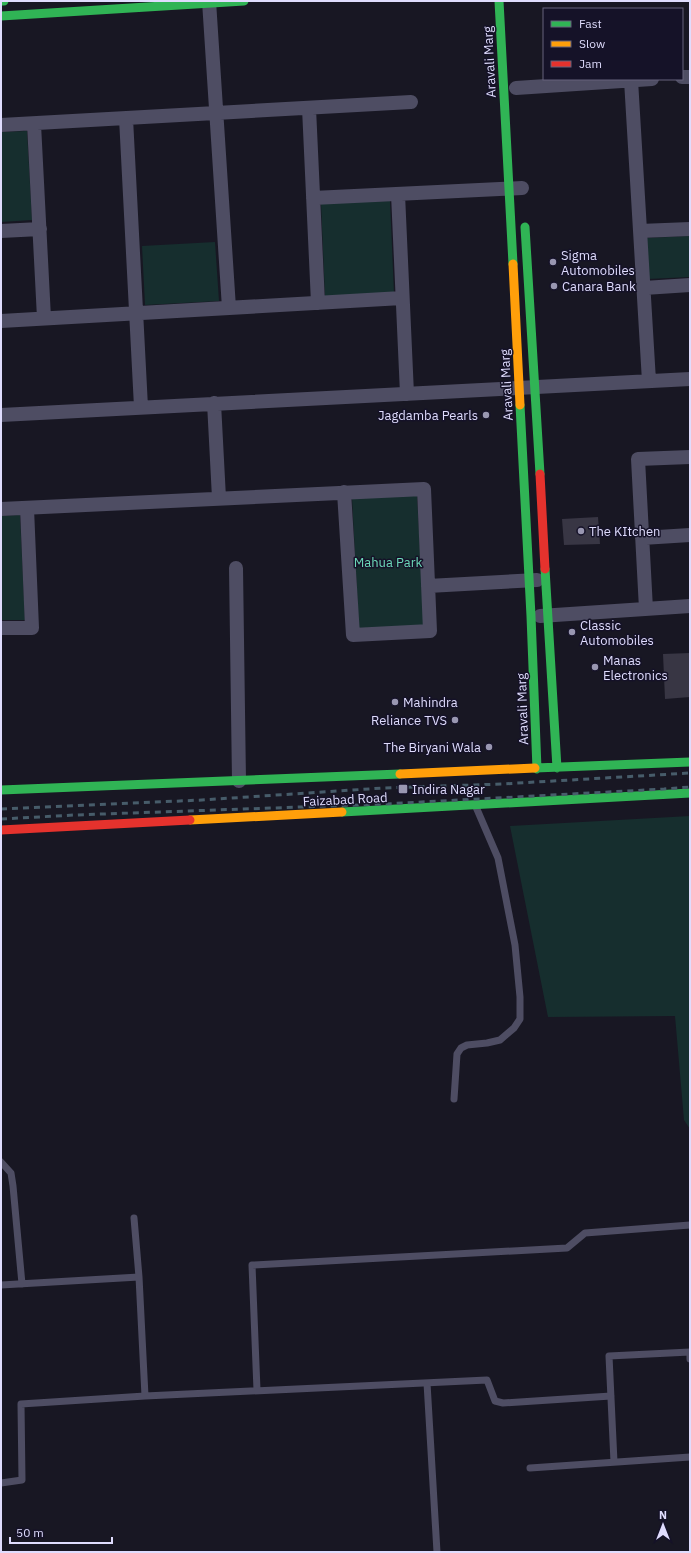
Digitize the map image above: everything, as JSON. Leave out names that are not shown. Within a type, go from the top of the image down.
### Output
[{"type":"street","points":[[1,16],[244,1]]},
{"type":"street","name":"Aravali Marg","points":[[500,1],[519,188],[519,388],[530,580],[537,769]]},
{"type":"street","points":[[209,2],[229,308]]},
{"type":"street","points":[[516,88],[631,80],[649,381]]},
{"type":"street","points":[[1,125],[411,102]]},
{"type":"street","points":[[309,108],[318,303]]},
{"type":"street","points":[[126,118],[141,407]]},
{"type":"street","points":[[34,124],[44,318]]},
{"type":"street","points":[[313,198],[519,188]]},
{"type":"street","points":[[398,194],[407,394]]},
{"type":"street","points":[[524,220],[557,768]]},
{"type":"street","points":[[1,232],[40,229]]},
{"type":"street","points":[[640,231],[690,229]]},
{"type":"street","points":[[644,288],[690,286]]},
{"type":"street","points":[[1,321],[402,298]]},
{"type":"street","points":[[1,414],[690,379]]},
{"type":"street","points":[[214,404],[219,498]]},
{"type":"street","points":[[646,609],[638,459],[690,457]]},
{"type":"street","points":[[1,509],[344,492],[424,489],[430,631],[353,635],[344,492]]},
{"type":"street","points":[[1,628],[32,628],[27,508]]},
{"type":"street","points":[[642,538],[690,535]]},
{"type":"street","points":[[236,568],[239,781]]},
{"type":"street","points":[[428,586],[546,580]]},
{"type":"street","points":[[531,616],[690,606]]},
{"type":"street","name":"Faizabad Road","points":[[1,790],[690,762]]},
{"type":"street","name":"Faizabad Road","points":[[1,830],[690,793]]},
{"type":"lane","points":[[454,1099],[457,1054],[461,1048],[467,1045],[500,1040],[514,1028],[520,1019],[520,997],[515,945],[498,858],[476,804]]},
{"type":"lane","points":[[1,1162],[11,1173],[22,1284]]},
{"type":"lane","points":[[134,1218],[146,1396]]},
{"type":"lane","points":[[258,1390],[252,1265],[567,1248],[585,1233],[690,1225]]},
{"type":"lane","points":[[1,1285],[139,1277]]},
{"type":"lane","points":[[614,1462],[609,1356],[690,1352],[690,1359]]},
{"type":"lane","points":[[1,1483],[22,1480],[21,1404],[258,1390],[487,1380],[495,1401],[503,1403],[611,1396]]},
{"type":"lane","points":[[427,1383],[437,1552]]},
{"type":"lane","points":[[530,1468],[690,1457]]},
{"type":"green space","points":[[27,131],[32,220],[1,222],[1,132]]},
{"type":"green space","points":[[390,201],[394,293],[325,296],[321,203]]},
{"type":"green space","points":[[690,236],[690,277],[648,279],[646,238]]},
{"type":"green space","points":[[215,242],[219,301],[145,305],[142,246]]},
{"type":"green space","name":"Mahua Park","points":[[417,495],[424,625],[359,629],[352,498]]},
{"type":"green space","points":[[20,515],[25,620],[1,620],[1,516]]},
{"type":"green space","points":[[690,816],[690,1129],[684,1120],[675,1016],[548,1017],[510,826]]},
{"type":"building","name":"The KItchen","points":[[598,517],[600,544],[564,545],[562,519]]},
{"type":"building","points":[[690,653],[690,697],[665,699],[663,654]]},
{"type":"railway","points":[[1,809],[202,800],[383,788],[502,784],[690,773]]},
{"type":"railway","points":[[1,819],[385,804],[690,787]]},
{"type":"traffic: fast","points":[[1,16],[244,1]]},
{"type":"traffic: fast","points":[[499,1],[513,264]]},
{"type":"traffic: fast","points":[[525,227],[540,474]]},
{"type":"traffic: fast","points":[[520,405],[537,769]]},
{"type":"traffic: fast","points":[[545,569],[557,768]]},
{"type":"traffic: fast","points":[[535,768],[690,762]]},
{"type":"traffic: fast","points":[[1,790],[400,774]]},
{"type":"traffic: fast","points":[[342,812],[690,793]]},
{"type":"traffic: slow","points":[[513,264],[520,405]]},
{"type":"traffic: slow","points":[[400,774],[535,768]]},
{"type":"traffic: slow","points":[[190,820],[342,812]]},
{"type":"traffic: jam","points":[[540,474],[545,569]]},
{"type":"traffic: jam","points":[[1,830],[190,820]]},
{"type":"place","name":"Sigma Automobiles","points":[[553,262]]},
{"type":"place","name":"Canara Bank","points":[[554,286]]},
{"type":"place","name":"Jagdamba Pearls","points":[[486,415]]},
{"type":"place","name":"The KItchen","points":[[581,531]]},
{"type":"place","name":"Classic Automobiles","points":[[572,632]]},
{"type":"place","name":"Manas Electronics","points":[[595,667]]},
{"type":"place","name":"Mahindra","points":[[395,702]]},
{"type":"place","name":"Reliance TVS","points":[[455,720]]},
{"type":"place","name":"The Biryani Wala","points":[[489,747]]},
{"type":"place","name":"Indira Nagar","points":[[403,789]]}]
